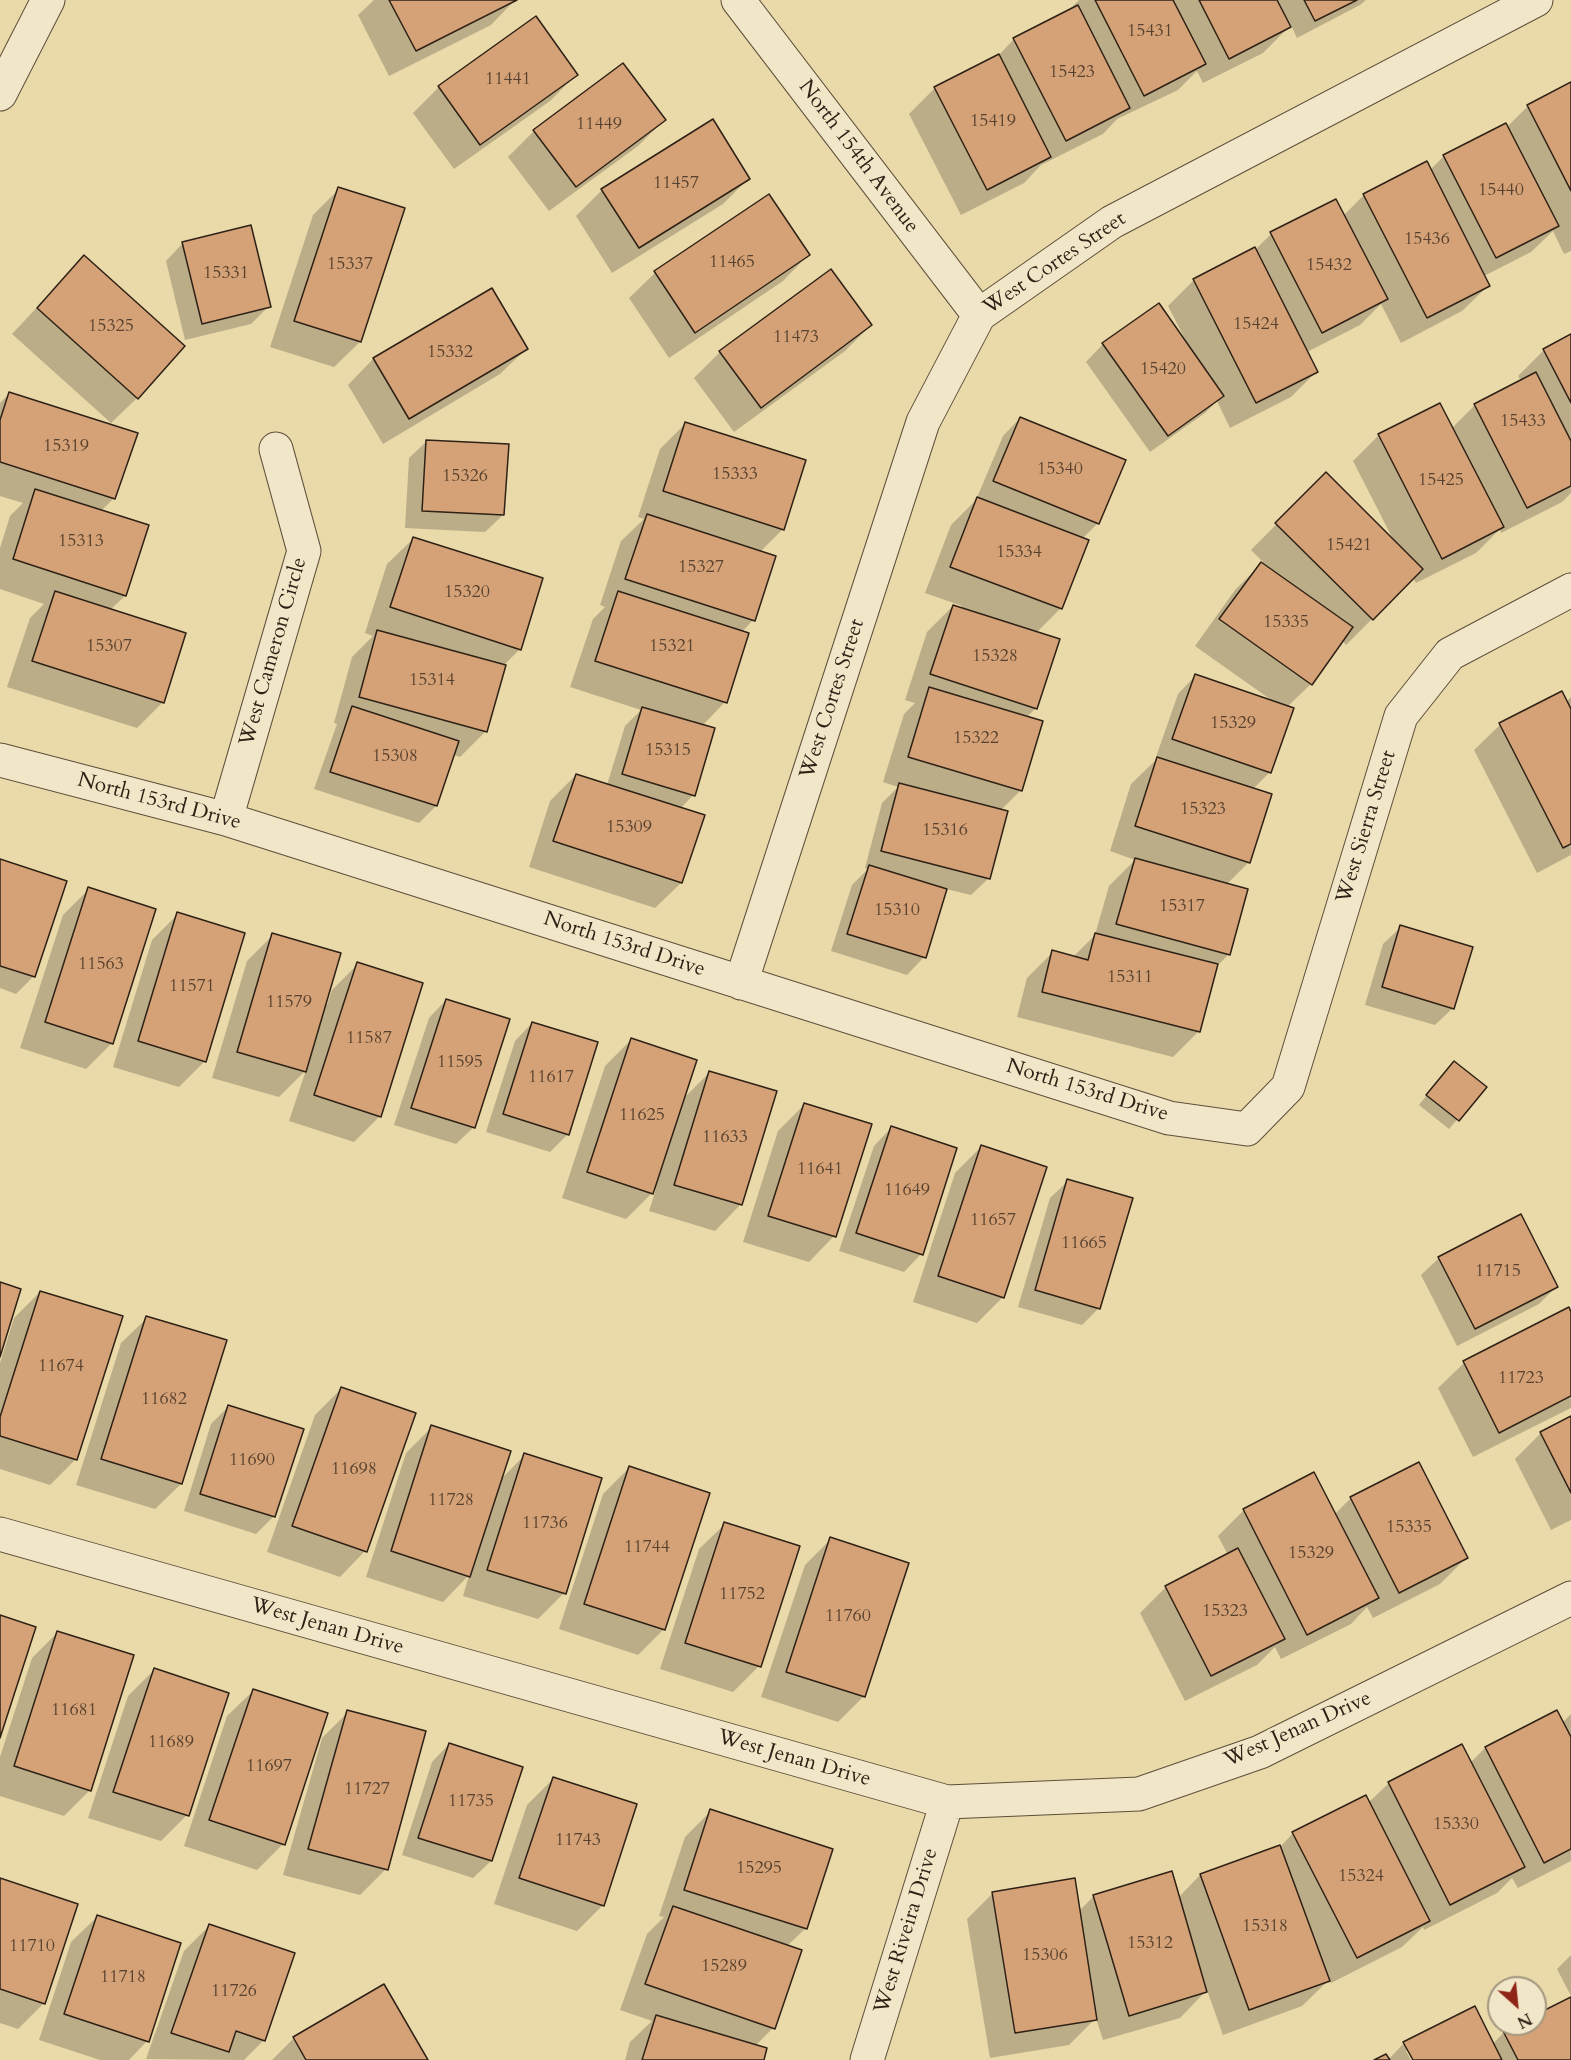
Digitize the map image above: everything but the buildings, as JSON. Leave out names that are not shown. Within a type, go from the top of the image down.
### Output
[{"type":"street","points":[[0,94],[48,0]]},
{"type":"street","name":"North 154th Avenue","points":[[738,0],[979,315]]},
{"type":"street","name":"West Cortes Street","points":[[741,983],[923,422],[979,315],[1112,222],[1536,0]]},
{"type":"street","name":"West Cameron Circle","points":[[226,819],[304,551],[276,449]]},
{"type":"street","name":"West Sierra Street","points":[[1247,1129],[1288,1087],[1401,716],[1450,654],[1571,590]]},
{"type":"street","name":"North 153rd Drive","points":[[0,760],[226,819],[1169,1118],[1247,1129]]},
{"type":"street","name":"West Jenan Drive","points":[[0,1534],[947,1802],[1139,1794],[1260,1752],[1571,1599]]},
{"type":"street","name":"West Riveira Drive","points":[[867,2060],[947,1802]]}]
